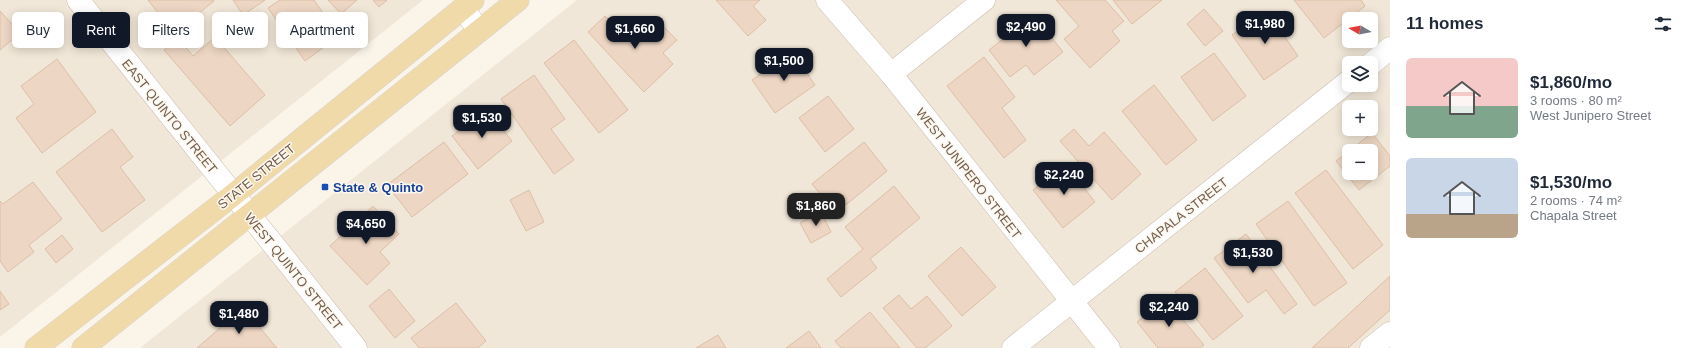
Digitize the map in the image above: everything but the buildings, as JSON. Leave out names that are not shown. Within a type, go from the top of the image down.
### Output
[{"type":"main road","name":"STATE STREET","points":[[83,348],[518,0]]},
{"type":"main road","name":"STATE STREET","points":[[36,348],[233,195],[468,4]]},
{"type":"street","name":"EAST QUINTO STREET","points":[[78,0],[233,195]]},
{"type":"street","name":"WEST JUNIPERO STREET","points":[[827,0],[891,74],[1109,348]]},
{"type":"street","points":[[891,74],[984,0]]},
{"type":"street","points":[[468,4],[479,32]]},
{"type":"street","points":[[1378,58],[1390,48]]},
{"type":"street","name":"CHAPALA STREET","points":[[1013,348],[1342,87]]},
{"type":"street","name":"WEST QUINTO STREET","points":[[233,195],[270,239],[356,348]]},
{"type":"street","points":[[1371,348],[1390,333]]},
{"type":"shaded area","points":[[0,0],[423,0],[368,44],[368,12],[276,12],[276,48],[363,48],[0,337]]},
{"type":"shaded area","points":[[577,0],[1390,0],[1390,348],[140,348]]},
{"type":"place","name":"State & Quinto","points":[[325,187]]}]
